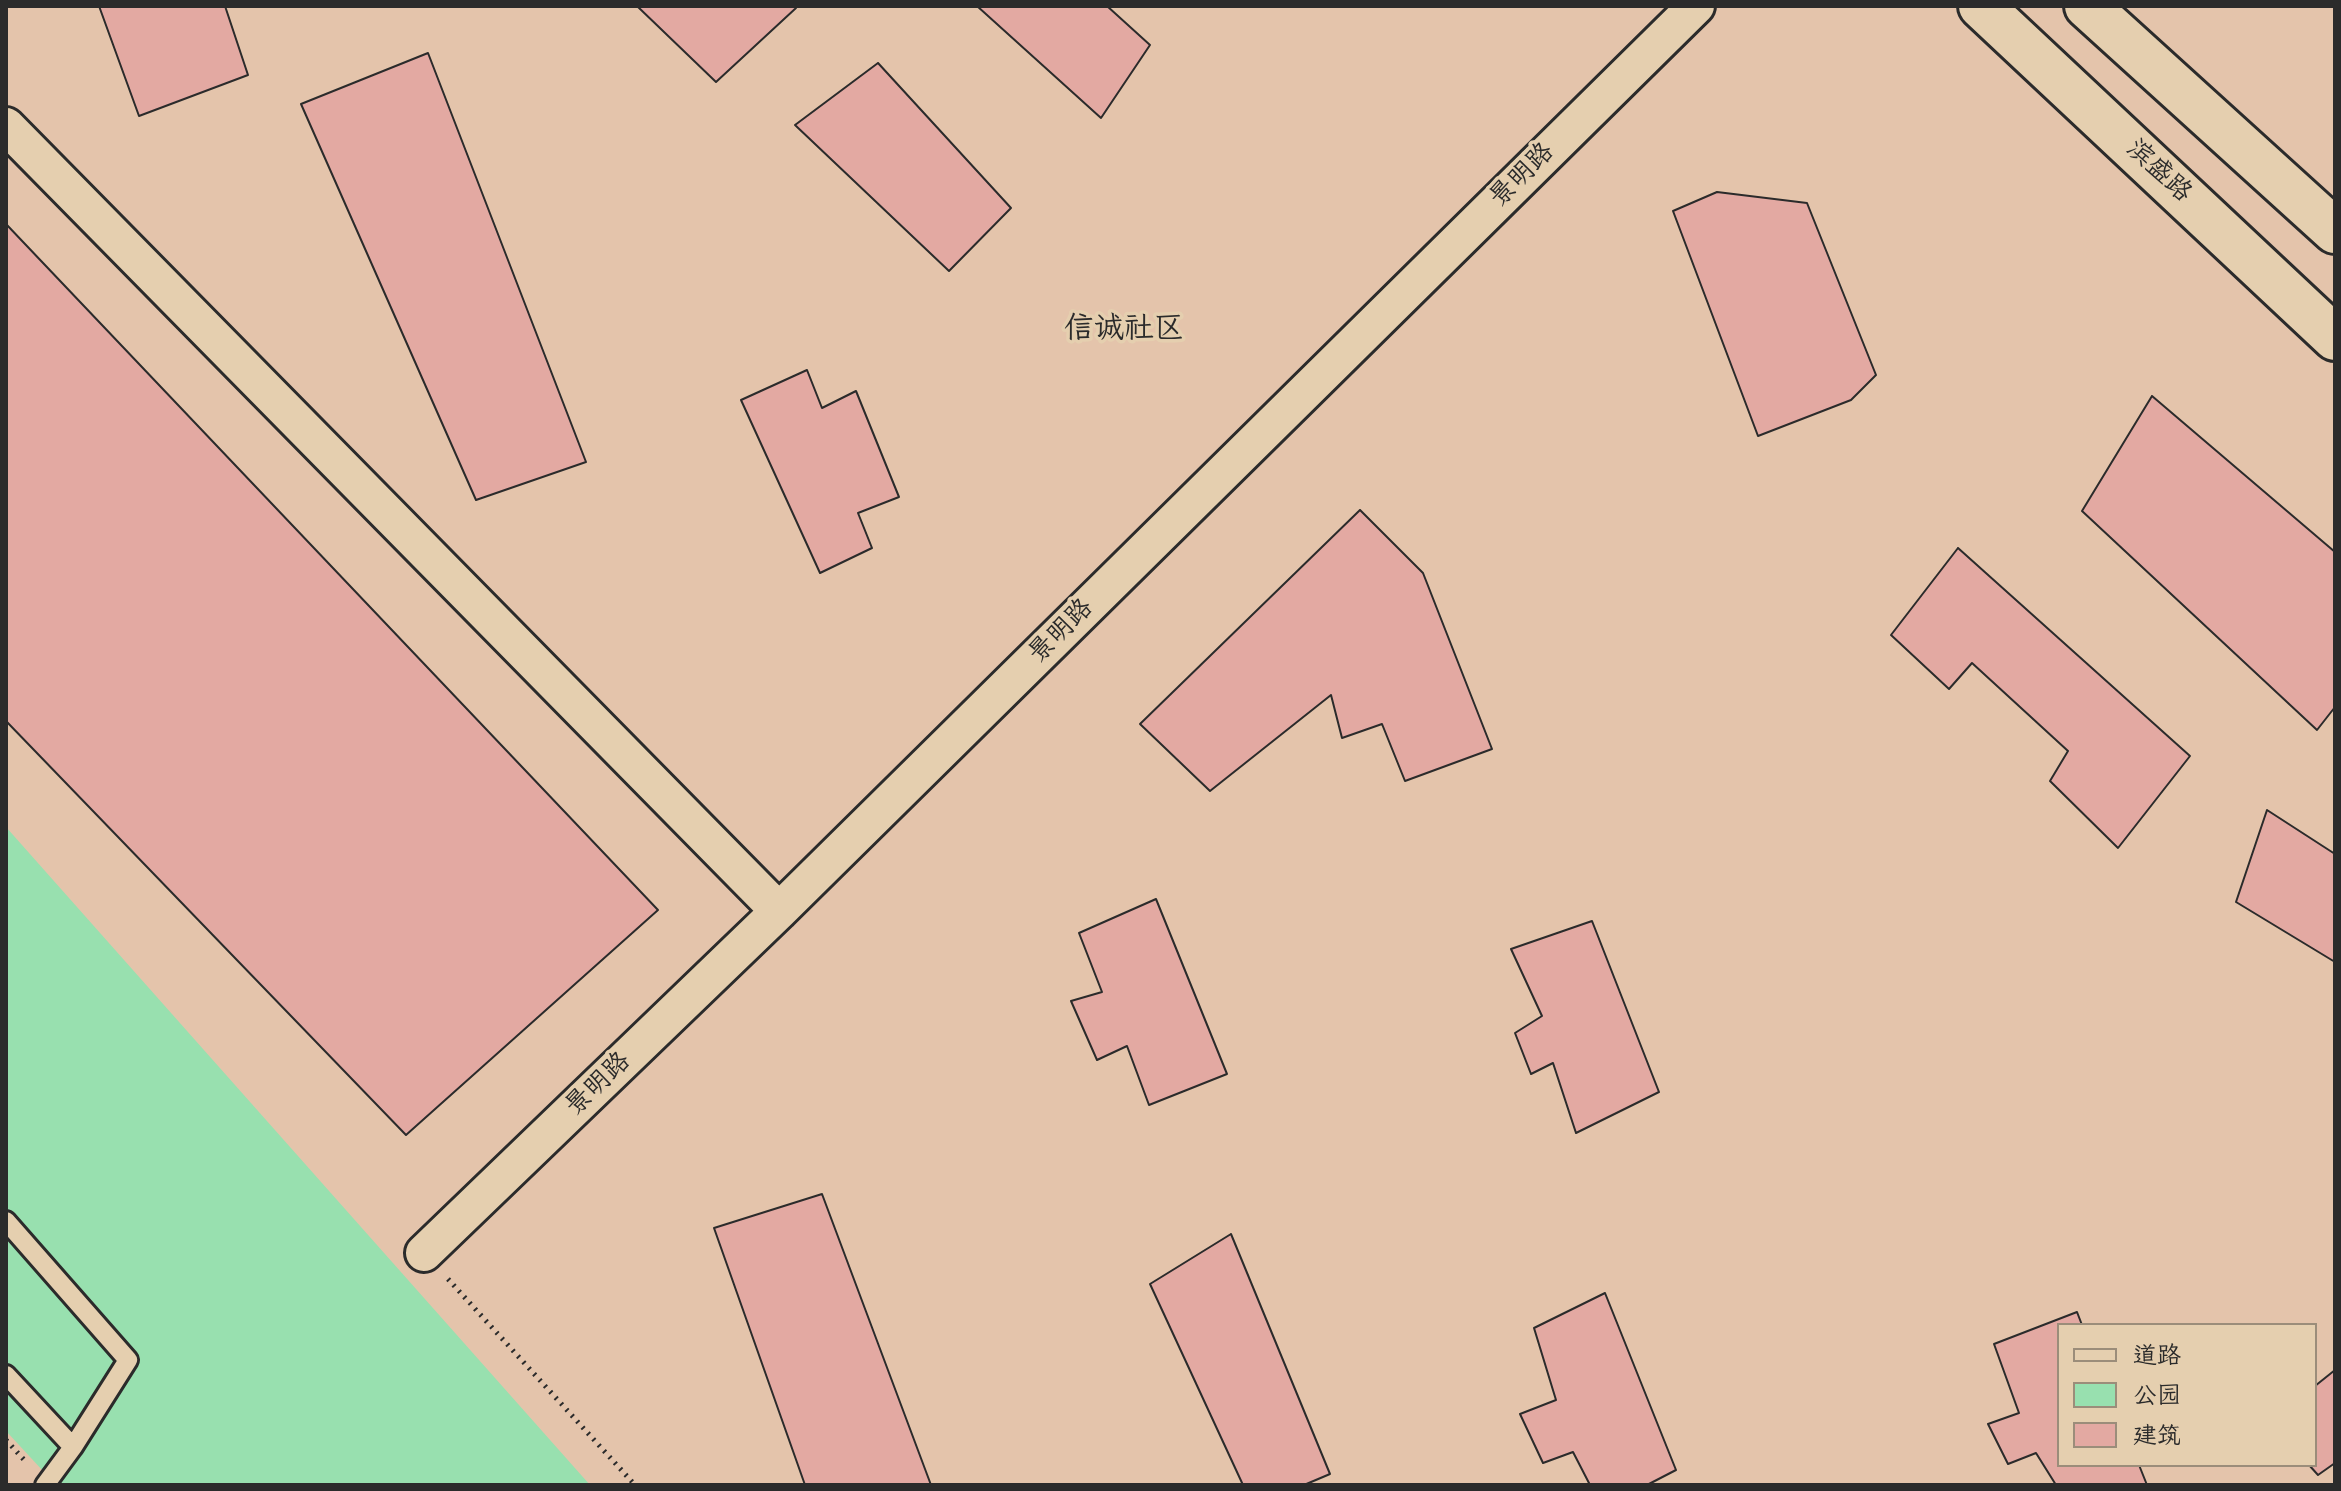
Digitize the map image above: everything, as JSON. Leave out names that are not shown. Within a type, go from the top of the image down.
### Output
[{"type":"main road","name":"滨盛路","points":[[1981,6],[2335,338]]},
{"type":"main road","points":[[2087,6],[2335,231]]},
{"type":"street","name":"景明路","points":[[424,1253],[779,911],[1696,6]]},
{"type":"street","points":[[6,126],[779,911]]},
{"type":"lane","points":[[6,1221],[128,1360],[45,1485]]},
{"type":"lane","points":[[6,1375],[73,1447]]},
{"type":"path","points":[[424,1253],[635,1485]]},
{"type":"green space","points":[[6,827],[590,1485],[56,1485],[6,1431]]},
{"type":"building","points":[[99,6],[225,6],[248,75],[139,116]]},
{"type":"building","points":[[637,6],[793,6],[796,8],[716,82]]},
{"type":"building","points":[[977,6],[1107,6],[1150,45],[1101,118]]},
{"type":"building","points":[[428,53],[586,462],[476,500],[301,104]]},
{"type":"building","points":[[878,63],[1011,208],[949,271],[795,125]]},
{"type":"building","points":[[1717,192],[1807,203],[1876,375],[1851,400],[1758,436],[1673,211]]},
{"type":"building","points":[[6,224],[658,910],[406,1135],[6,721]]},
{"type":"building","points":[[807,370],[822,408],[856,391],[899,497],[858,513],[872,548],[820,573],[741,400]]},
{"type":"building","points":[[2152,396],[2335,552],[2335,707],[2317,730],[2082,511]]},
{"type":"building","points":[[1360,510],[1423,573],[1492,749],[1405,781],[1382,724],[1342,738],[1331,695],[1210,791],[1140,724]]},
{"type":"building","points":[[1958,548],[2190,756],[2118,848],[2050,781],[2068,751],[1972,663],[1949,689],[1891,635]]},
{"type":"building","points":[[2267,810],[2335,854],[2335,962],[2236,902]]},
{"type":"building","points":[[1156,899],[1227,1074],[1149,1105],[1127,1046],[1097,1060],[1071,1001],[1102,992],[1079,933]]},
{"type":"building","points":[[1592,921],[1659,1092],[1576,1133],[1553,1063],[1531,1074],[1515,1033],[1542,1016],[1511,949]]},
{"type":"building","points":[[822,1194],[931,1485],[805,1485],[714,1228]]},
{"type":"building","points":[[1231,1234],[1330,1474],[1304,1485],[1243,1485],[1150,1284]]},
{"type":"building","points":[[1605,1293],[1676,1470],[1647,1485],[1590,1485],[1573,1452],[1543,1463],[1520,1414],[1556,1400],[1534,1328]]},
{"type":"building","points":[[2077,1312],[2081,1323],[2057,1323],[2057,1467],[2140,1467],[2147,1485],[2056,1485],[2036,1453],[2008,1464],[1988,1424],[2019,1413],[1994,1344]]},
{"type":"building","points":[[2335,1370],[2335,1463],[2318,1475],[2311,1467],[2317,1467],[2317,1384]]},
{"type":"district","name":"信诚社区","points":[[1124,331]]}]
